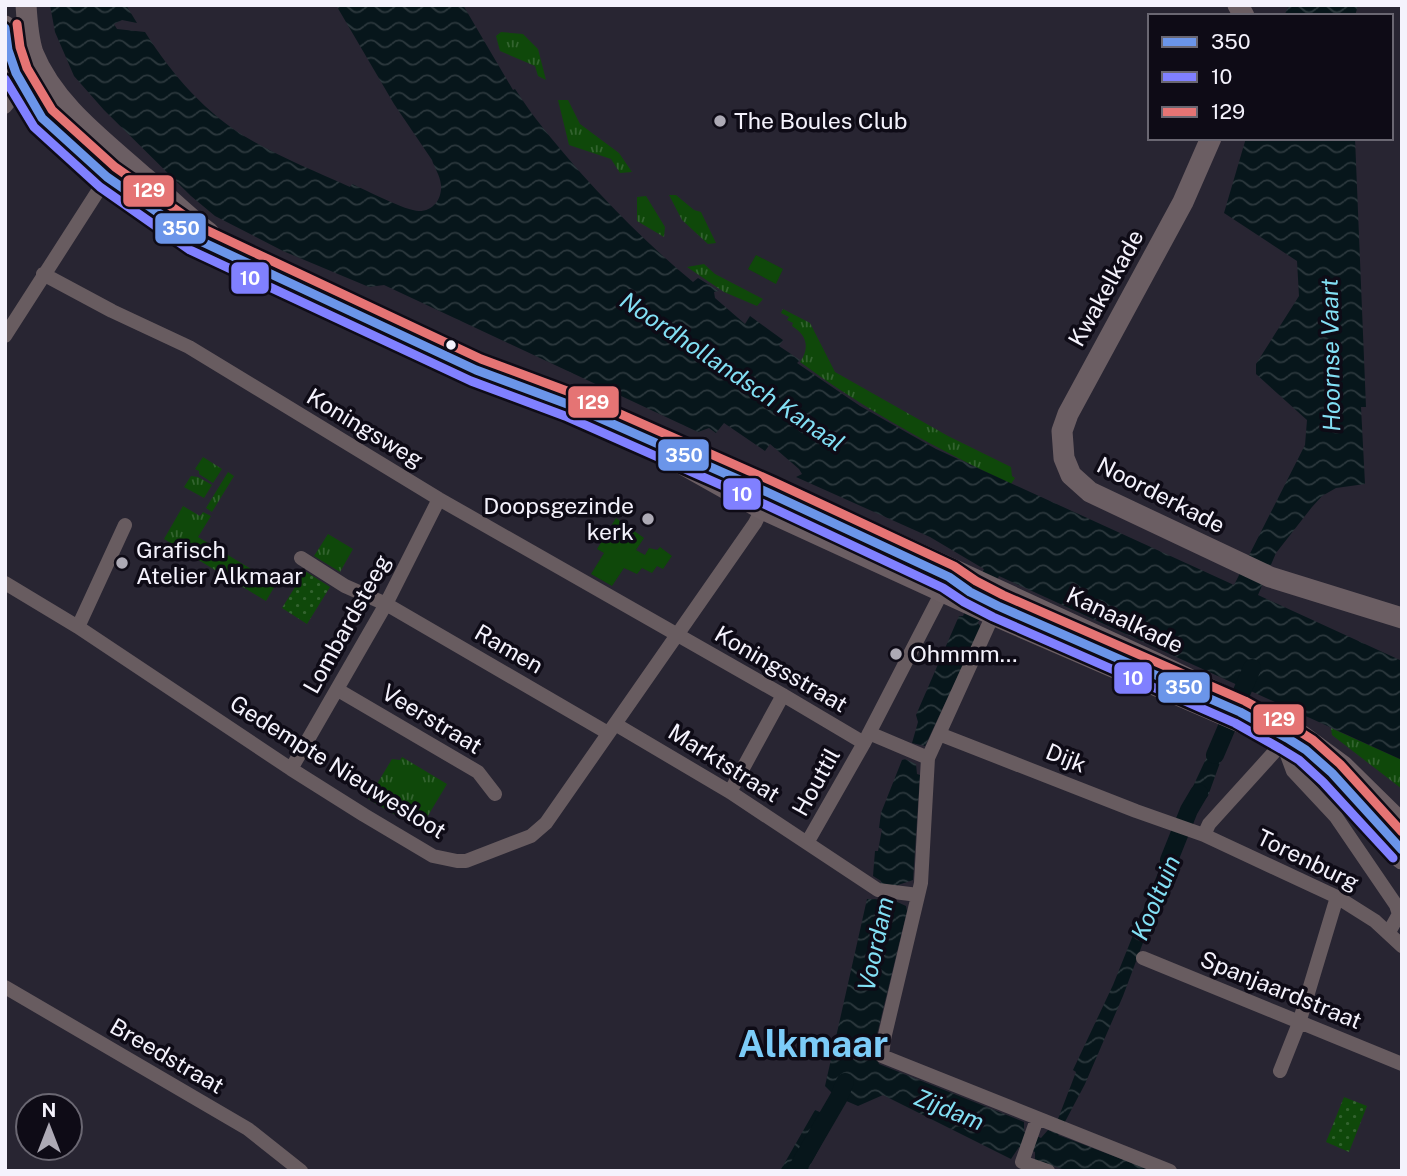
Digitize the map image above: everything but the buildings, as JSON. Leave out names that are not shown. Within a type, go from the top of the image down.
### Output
[{"type":"street","points":[[5,336],[107,177],[123,158],[82,122],[44,75],[30,41],[26,5]]},
{"type":"street","points":[[5,26],[10,60],[23,88],[42,118],[107,177],[196,239],[684,465],[762,509],[942,592]]},
{"type":"street","points":[[5,107],[17,92],[44,75]]},
{"type":"street","name":"Kwakelkade","points":[[1066,465],[1061,439],[1068,414],[1183,202],[1210,140]]},
{"type":"street","name":"Kanaalkade","points":[[123,158],[208,233],[227,245],[519,380],[594,407],[1001,592],[1343,766],[1402,824]]},
{"type":"street","name":"Koningsweg","points":[[43,274],[112,311],[189,347],[439,499],[676,634]]},
{"type":"street","name":"Noorderkade","points":[[1066,465],[1076,480],[1090,492],[1240,564],[1270,577],[1402,618]]},
{"type":"street","name":"Lombardsteeg","points":[[291,769],[386,604],[439,499]]},
{"type":"street","name":"Gedempte Nieuwesloot","points":[[5,583],[78,627],[291,769],[433,856],[457,861],[490,853],[531,836],[556,811],[755,523],[762,509]]},
{"type":"street","points":[[78,627],[125,525]]},
{"type":"street","name":"Ramen","points":[[301,558],[345,586],[386,604],[612,728]]},
{"type":"street","name":"Kanaalkade","points":[[942,592],[1145,683],[1234,709]]},
{"type":"street","name":"Houttil","points":[[807,843],[866,738],[942,592]]},
{"type":"street","points":[[1001,592],[939,733],[918,755],[918,895],[882,1056],[1035,1125],[1059,1126],[1170,1171]]},
{"type":"street","name":"Koningsstraat","points":[[676,634],[783,695],[866,738],[918,755]]},
{"type":"street","name":"Veerstraat","points":[[338,690],[478,772],[495,794]]},
{"type":"street","points":[[730,792],[783,695]]},
{"type":"street","name":"Marktstraat","points":[[612,728],[730,792],[878,890],[918,895]]},
{"type":"street","name":"Dijk","points":[[939,733],[1204,835]]},
{"type":"street","points":[[1204,835],[1209,824],[1288,736]]},
{"type":"street","points":[[1288,736],[1293,771],[1336,817],[1396,905],[1399,914],[1389,932]]},
{"type":"street","name":"Kanaalkade","points":[[1288,736],[1402,859]]},
{"type":"street","name":"Torenburg","points":[[1204,835],[1337,897],[1389,932],[1402,946]]},
{"type":"street","points":[[1280,1071],[1299,1023],[1337,897]]},
{"type":"street","name":"Spanjaardstraat","points":[[1143,958],[1402,1064]]},
{"type":"street","name":"Breedstraat","points":[[5,987],[248,1129],[301,1171]]},
{"type":"street","points":[[1035,1125],[1024,1157],[1048,1171]]},
{"type":"green space","points":[[501,32],[523,34],[538,49],[546,80],[538,76],[535,66],[500,51],[496,36]]},
{"type":"green space","points":[[558,100],[568,100],[580,124],[619,153],[632,172],[620,173],[611,159],[569,145]]},
{"type":"green space","points":[[669,195],[676,195],[694,210],[701,212],[716,243],[708,244],[682,220]]},
{"type":"green space","points":[[646,196],[665,227],[664,237],[637,221],[637,197]]},
{"type":"green space","points":[[756,255],[783,269],[776,284],[748,269]]},
{"type":"green space","points":[[704,264],[715,274],[763,299],[757,306],[724,292],[687,267]]},
{"type":"green space","points":[[783,309],[810,323],[835,372],[948,436],[1011,467],[1012,476],[1015,478],[1011,484],[903,428],[800,362],[806,347],[804,338],[792,326],[793,323],[787,320],[789,317],[781,313]]},
{"type":"green space","points":[[203,457],[222,469],[213,483],[195,469]]},
{"type":"green space","points":[[228,472],[234,476],[212,512],[206,508]]},
{"type":"green space","points":[[191,476],[212,485],[204,498],[184,487]]},
{"type":"green space","points":[[183,506],[200,516],[203,512],[211,516],[198,537],[276,584],[266,601],[164,539]]},
{"type":"green space","points":[[616,518],[644,538],[636,550],[645,555],[649,548],[657,550],[660,547],[672,556],[663,569],[657,566],[652,573],[642,568],[637,574],[624,568],[612,586],[591,574],[604,553],[597,549]]},
{"type":"green space","points":[[328,534],[353,549],[340,572],[314,556]]},
{"type":"green space","points":[[305,571],[330,587],[307,624],[282,608]]},
{"type":"green space","points":[[1331,728],[1402,760],[1402,789],[1332,735]]},
{"type":"green space","points":[[402,757],[447,784],[420,829],[368,799],[392,759],[400,760]]},
{"type":"green space","points":[[1344,1097],[1367,1106],[1349,1152],[1326,1142]]},
{"type":"water","points":[[50,5],[126,5],[137,23],[122,20],[114,24],[117,29],[145,32],[192,93],[235,130],[275,153],[350,187],[352,184],[396,204],[419,211],[433,206],[440,195],[441,185],[432,160],[394,104],[336,5],[463,5],[513,90],[515,89],[572,163],[610,205],[671,264],[693,282],[698,278],[719,291],[714,292],[715,298],[745,324],[750,316],[783,340],[779,346],[800,360],[797,363],[860,406],[936,449],[1234,585],[1305,445],[1307,420],[1256,374],[1256,364],[1299,296],[1297,261],[1224,213],[1245,140],[1355,140],[1366,407],[1361,407],[1365,484],[1336,488],[1322,496],[1276,553],[1258,595],[1402,661],[1402,760],[999,576],[978,623],[981,627],[925,746],[912,743],[918,722],[916,715],[959,616],[963,616],[984,569],[930,537],[796,477],[802,474],[799,469],[770,444],[765,451],[724,423],[716,433],[709,428],[698,432],[384,285],[369,287],[283,251],[215,216],[191,196],[104,110],[74,76],[55,32]]},
{"type":"water","points":[[1289,5],[1358,5],[1356,14],[1285,14]]},
{"type":"water","points":[[1219,731],[1230,735],[1208,796],[1191,814],[1183,810]]},
{"type":"water","points":[[902,760],[916,764],[917,774],[920,775],[913,880],[898,885],[895,901],[906,906],[907,911],[873,1051],[879,1064],[1024,1122],[1024,1131],[1028,1133],[1024,1149],[1019,1147],[1011,1159],[883,1095],[858,1106],[844,1100],[840,1107],[830,1101],[833,1094],[825,1086],[867,899],[878,899],[881,881],[873,876],[875,851],[878,851],[882,829],[879,828],[881,813]]},
{"type":"water","name":"Kooltuin","points":[[1172,838],[1180,840],[1180,844],[1123,996],[1085,1084],[1058,1135],[1153,1171],[1068,1171],[1035,1160],[1035,1152],[1031,1150],[1036,1136],[1041,1138],[1048,1130],[1053,1132],[1076,1072],[1073,1070],[1113,985]]},
{"type":"water","points":[[826,1108],[836,1114],[834,1121],[807,1171],[780,1171],[815,1110],[822,1113]]},
{"type":"waterway","name":"Kooltuin","points":[[1215,755],[1252,668]]},
{"type":"waterway","name":"Kooltuin","points":[[1169,860],[1189,810],[1199,793]]},
{"type":"waterway","points":[[796,1171],[845,1082]]},
{"type":"transit line","name":"129","points":[[17,24],[20,47],[27,68],[52,110],[115,167],[202,228],[481,359],[575,394],[774,482],[954,566],[1003,595],[1245,701],[1313,740],[1340,764],[1402,832]]},
{"type":"transit line","name":"350","points":[[5,28],[8,50],[16,73],[42,118],[107,177],[196,239],[476,370],[570,405],[769,493],[949,577],[970,592],[998,606],[1240,712],[1306,750],[1332,773],[1402,850]]},
{"type":"transit line","name":"10","points":[[5,79],[34,127],[100,187],[190,250],[471,381],[565,416],[764,504],[943,588],[993,617],[1235,723],[1299,760],[1393,858]]},
{"type":"place","name":"The Boules Club","points":[[720,121]]},
{"type":"place","name":"Doopsgezinde kerk","points":[[648,519]]},
{"type":"place","name":"Grafisch Atelier Alkmaar","points":[[122,563]]},
{"type":"place","name":"Ohmmm...","points":[[896,654]]},
{"type":"district","name":"Alkmaar","points":[[813,1044]]},
{"type":"water label","name":"Hoornse Vaart","points":[[1331,355]]},
{"type":"water label","name":"Noordhollandsch Kanaal","points":[[732,372]]},
{"type":"water label","name":"Voordam","points":[[876,944]]},
{"type":"water label","name":"Zijdam","points":[[949,1110]]}]
